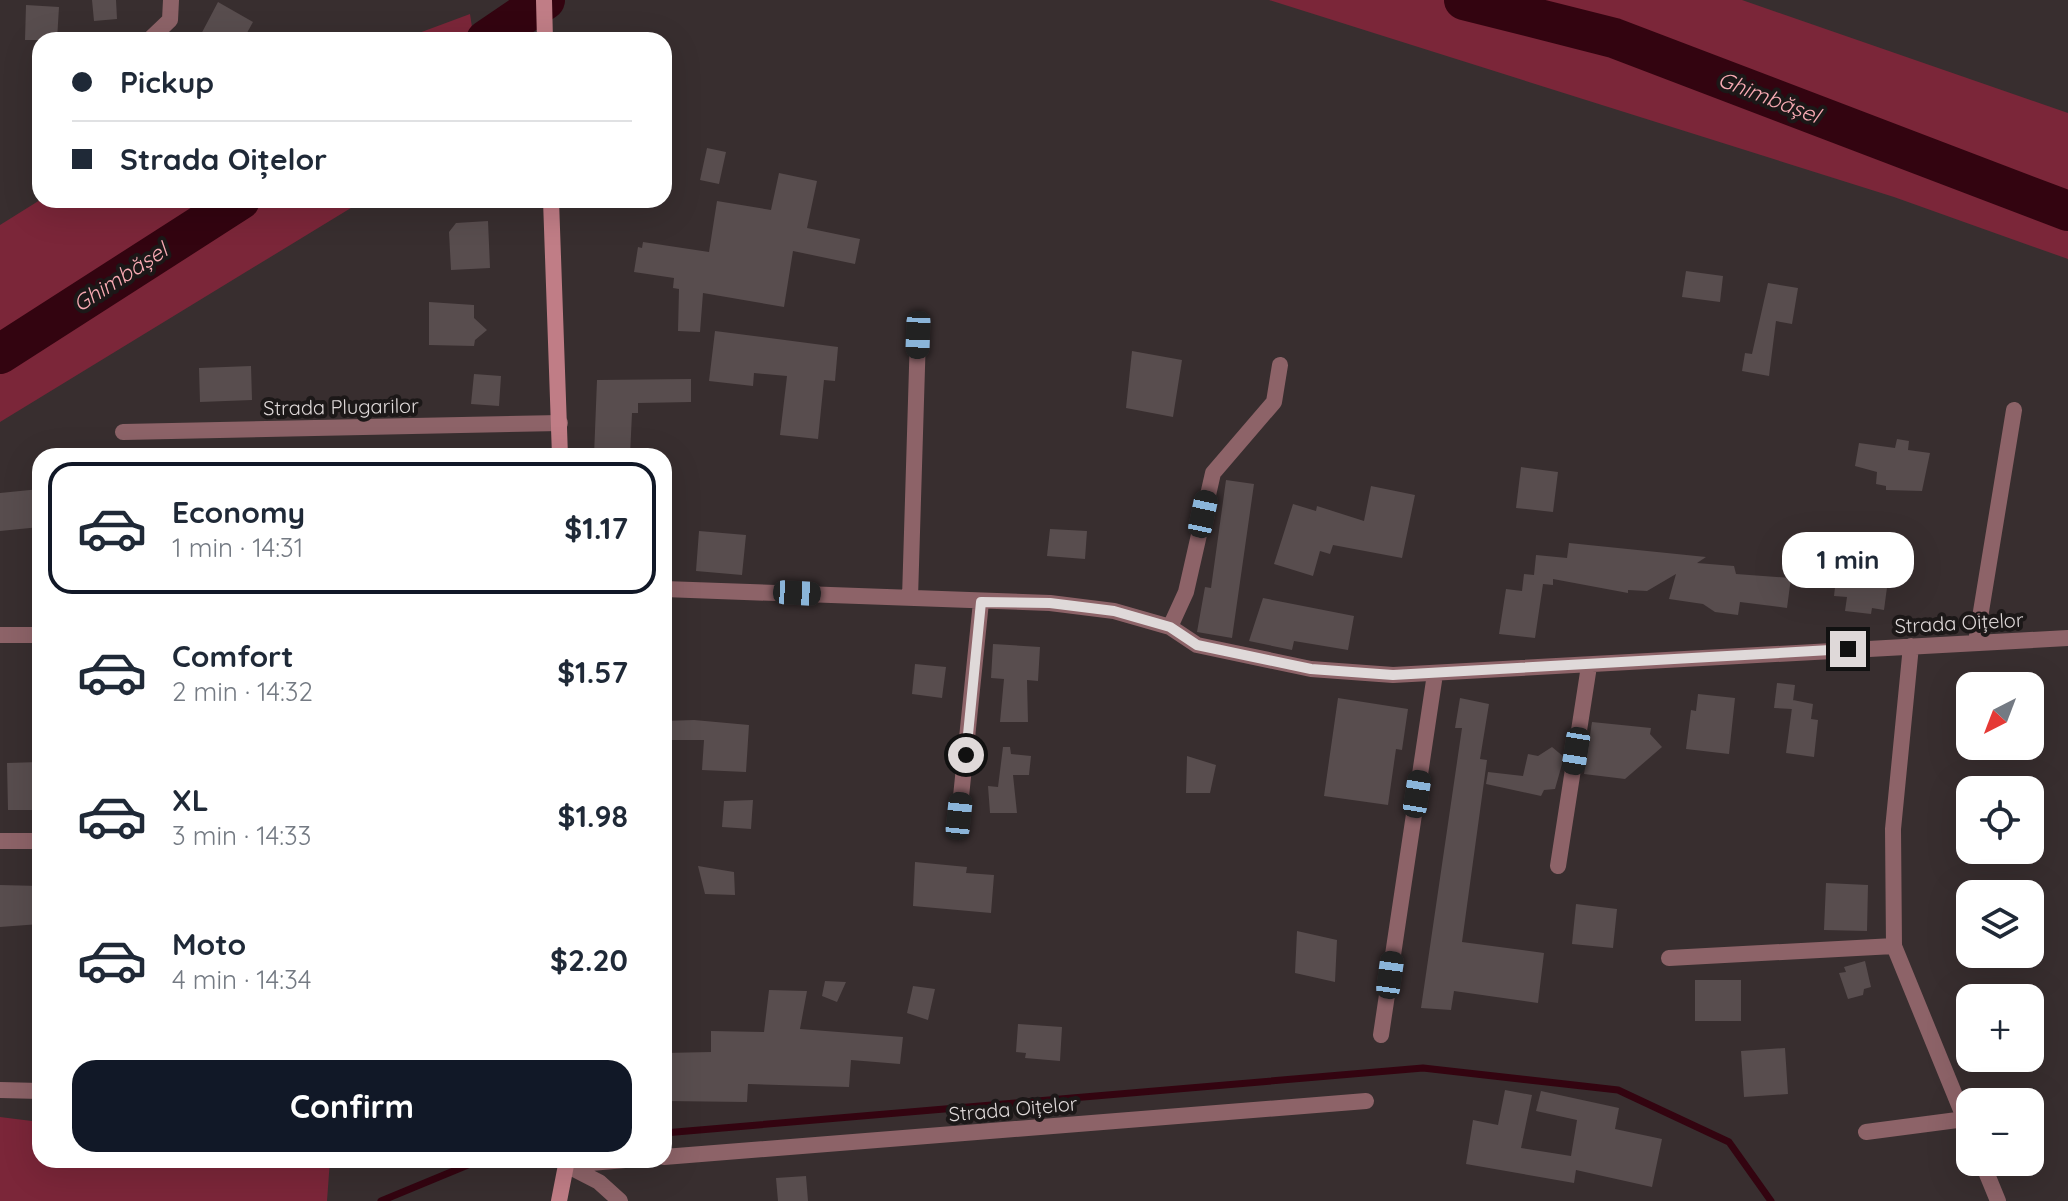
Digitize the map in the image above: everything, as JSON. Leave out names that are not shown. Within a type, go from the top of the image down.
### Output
[{"type":"street","points":[[157,32],[170,20],[171,0]]},
{"type":"street","points":[[544,0],[545,32]]},
{"type":"street","points":[[551,208],[560,448]]},
{"type":"street","points":[[910,598],[918,335]]},
{"type":"street","points":[[1170,627],[1186,592],[1213,473],[1274,402],[1280,365]]},
{"type":"street","points":[[1976,642],[2014,410]]},
{"type":"street","name":"Strada Plugarilor","points":[[123,432],[560,423]]},
{"type":"street","name":"Strada Oițelor","points":[[672,589],[1050,603],[1114,611],[1170,627],[1197,645],[1311,669],[1435,674],[2068,638]]},
{"type":"street","points":[[959,816],[981,602]]},
{"type":"street","points":[[0,635],[32,635]]},
{"type":"street","points":[[1911,646],[1893,829],[1894,946],[1956,1097]]},
{"type":"street","points":[[1558,866],[1589,666]]},
{"type":"street","points":[[1381,1035],[1435,674]]},
{"type":"street","points":[[0,841],[32,841]]},
{"type":"street","points":[[1669,958],[1894,946]]},
{"type":"street","points":[[0,1090],[32,1091]]},
{"type":"street","name":"Strada Oițelor","points":[[672,1156],[1366,1101]]},
{"type":"street","points":[[1866,1132],[1956,1127]]},
{"type":"street","points":[[559,1201],[566,1168]]},
{"type":"street","points":[[577,1168],[599,1182],[620,1201]]},
{"type":"street","points":[[1988,1176],[1998,1201]]},
{"type":"shaded area","points":[[1269,0],[1742,0],[2068,113],[2068,259],[1894,197]]},
{"type":"shaded area","points":[[470,14],[473,32],[422,32]]},
{"type":"shaded area","points":[[32,205],[32,208],[351,208],[0,422],[0,225]]},
{"type":"shaded area","points":[[0,1117],[32,1121],[32,1168],[329,1168],[327,1201],[0,1201]]},
{"type":"building","points":[[92,0],[116,0],[117,19],[94,21]]},
{"type":"building","points":[[218,2],[253,22],[247,32],[202,32]]},
{"type":"building","points":[[26,5],[59,7],[57,32],[32,32],[32,40],[25,40]]},
{"type":"building","points":[[707,148],[726,152],[719,184],[700,180]]},
{"type":"building","points":[[779,173],[817,181],[807,228],[860,239],[855,264],[793,251],[784,307],[703,293],[700,332],[678,331],[679,289],[673,288],[674,278],[634,272],[638,247],[642,248],[643,242],[709,252],[717,201],[771,210]]},
{"type":"building","points":[[488,221],[490,268],[451,270],[449,232],[456,223]]},
{"type":"building","points":[[1686,271],[1723,276],[1720,302],[1682,297]]},
{"type":"building","points":[[1768,283],[1798,288],[1792,324],[1776,321],[1769,376],[1742,371],[1745,353],[1752,354]]},
{"type":"building","points":[[429,302],[474,305],[474,318],[487,330],[475,340],[474,346],[429,345]]},
{"type":"building","points":[[715,331],[838,347],[835,381],[824,380],[818,439],[780,435],[787,376],[754,373],[753,386],[709,381]]},
{"type":"building","points":[[1132,351],[1182,360],[1173,417],[1126,408]]},
{"type":"building","points":[[251,366],[252,400],[200,402],[199,368]]},
{"type":"building","points":[[474,374],[501,376],[499,406],[471,404]]},
{"type":"building","points":[[691,379],[691,402],[638,403],[638,413],[632,413],[630,448],[594,448],[597,380]]},
{"type":"building","points":[[1897,439],[1909,441],[1908,450],[1930,453],[1922,491],[1886,490],[1886,486],[1876,484],[1877,472],[1855,466],[1859,443],[1895,448]]},
{"type":"building","points":[[1521,467],[1558,472],[1553,512],[1516,508]]},
{"type":"building","points":[[1226,480],[1254,484],[1232,638],[1197,632],[1205,587],[1211,588]]},
{"type":"building","points":[[1371,486],[1415,495],[1402,558],[1333,545],[1330,554],[1320,551],[1313,576],[1274,564],[1293,504],[1316,511],[1317,506],[1364,521]]},
{"type":"building","points":[[32,490],[32,528],[0,531],[0,493]]},
{"type":"building","points":[[1050,529],[1087,531],[1085,559],[1047,556]]},
{"type":"building","points":[[699,531],[746,535],[742,575],[696,571]]},
{"type":"building","points":[[1569,543],[1706,557],[1697,563],[1734,566],[1736,574],[1791,578],[1787,608],[1740,602],[1738,615],[1715,612],[1703,604],[1669,599],[1676,574],[1647,591],[1628,590],[1628,593],[1553,579],[1553,585],[1543,584],[1535,638],[1499,634],[1506,589],[1522,591],[1524,574],[1534,575],[1536,555],[1567,558]]},
{"type":"building","points":[[1851,568],[1873,571],[1873,578],[1888,580],[1884,610],[1872,608],[1871,614],[1845,611],[1847,597],[1834,596],[1837,570],[1851,571]]},
{"type":"building","points":[[1263,598],[1354,616],[1348,650],[1294,641],[1292,650],[1249,641]]},
{"type":"building","points":[[993,644],[1040,647],[1038,681],[1027,680],[1028,722],[1000,722],[1004,679],[991,678]]},
{"type":"building","points":[[915,664],[946,667],[942,698],[912,694]]},
{"type":"building","points":[[1777,683],[1795,685],[1792,709],[1774,708]]},
{"type":"building","points":[[1698,694],[1735,698],[1729,754],[1686,749],[1691,710],[1696,711]]},
{"type":"building","points":[[1338,698],[1408,709],[1402,750],[1396,749],[1388,805],[1324,796]]},
{"type":"building","points":[[1460,698],[1489,704],[1480,759],[1487,760],[1462,942],[1544,953],[1538,1003],[1454,991],[1451,1010],[1421,1008],[1462,728],[1455,728]]},
{"type":"building","points":[[1793,700],[1813,704],[1811,719],[1818,720],[1814,757],[1786,753]]},
{"type":"building","points":[[672,721],[749,725],[746,772],[702,770],[704,740],[672,740]]},
{"type":"building","points":[[1592,722],[1651,728],[1650,734],[1662,747],[1625,779],[1584,774]]},
{"type":"building","points":[[1003,747],[1010,747],[1011,754],[1031,756],[1029,775],[1013,775],[1017,813],[990,813],[988,786],[998,787]]},
{"type":"building","points":[[1552,747],[1564,757],[1555,789],[1544,790],[1541,796],[1486,784],[1488,772],[1523,776],[1528,754],[1538,756]]},
{"type":"building","points":[[1187,756],[1216,765],[1210,793],[1186,793]]},
{"type":"building","points":[[32,762],[32,810],[8,810],[7,763]]},
{"type":"building","points":[[753,800],[751,829],[722,827],[724,801]]},
{"type":"building","points":[[915,862],[967,867],[966,873],[994,875],[991,913],[913,906]]},
{"type":"building","points":[[698,866],[734,872],[735,895],[705,894]]},
{"type":"building","points":[[1826,883],[1868,885],[1867,931],[1824,930]]},
{"type":"building","points":[[0,885],[32,886],[32,925],[0,927]]},
{"type":"building","points":[[1576,904],[1617,909],[1613,948],[1572,944]]},
{"type":"building","points":[[1297,931],[1337,940],[1335,982],[1295,973]]},
{"type":"building","points":[[1865,961],[1871,987],[1864,989],[1863,995],[1848,999],[1839,973],[1846,972],[1844,967]]},
{"type":"building","points":[[1695,980],[1741,980],[1741,1021],[1695,1021]]},
{"type":"building","points":[[825,981],[846,982],[837,1002],[822,996]]},
{"type":"building","points":[[913,986],[935,989],[928,1020],[907,1013]]},
{"type":"building","points":[[769,990],[807,991],[800,1029],[903,1037],[900,1064],[851,1060],[849,1087],[748,1084],[747,1102],[672,1101],[672,1053],[711,1052],[711,1031],[764,1032]]},
{"type":"building","points":[[1018,1024],[1062,1027],[1060,1061],[1025,1058],[1026,1053],[1016,1052]]},
{"type":"building","points":[[1785,1048],[1788,1094],[1744,1097],[1741,1051]]},
{"type":"building","points":[[1505,1090],[1532,1095],[1521,1148],[1571,1156],[1577,1120],[1536,1111],[1541,1091],[1619,1108],[1615,1129],[1662,1139],[1652,1187],[1576,1170],[1574,1183],[1466,1164],[1473,1120],[1498,1125]]},
{"type":"building","points":[[806,1176],[808,1201],[778,1201],[776,1178]]},
{"type":"waterway","name":"Ghimbășel","points":[[498,32],[545,0]]},
{"type":"waterway","name":"Ghimbășel","points":[[1464,0],[1614,38],[2068,211]]},
{"type":"waterway","name":"Ghimbășel","points":[[0,354],[228,208]]},
{"type":"waterway","points":[[672,1132],[1423,1068],[1618,1090],[1729,1142],[1771,1201]]},
{"type":"waterway","points":[[381,1201],[461,1168]]},
{"type":"route","points":[[966,755],[981,602],[1050,603],[1114,611],[1170,627],[1197,645],[1311,669],[1393,675],[1848,649]]}]
